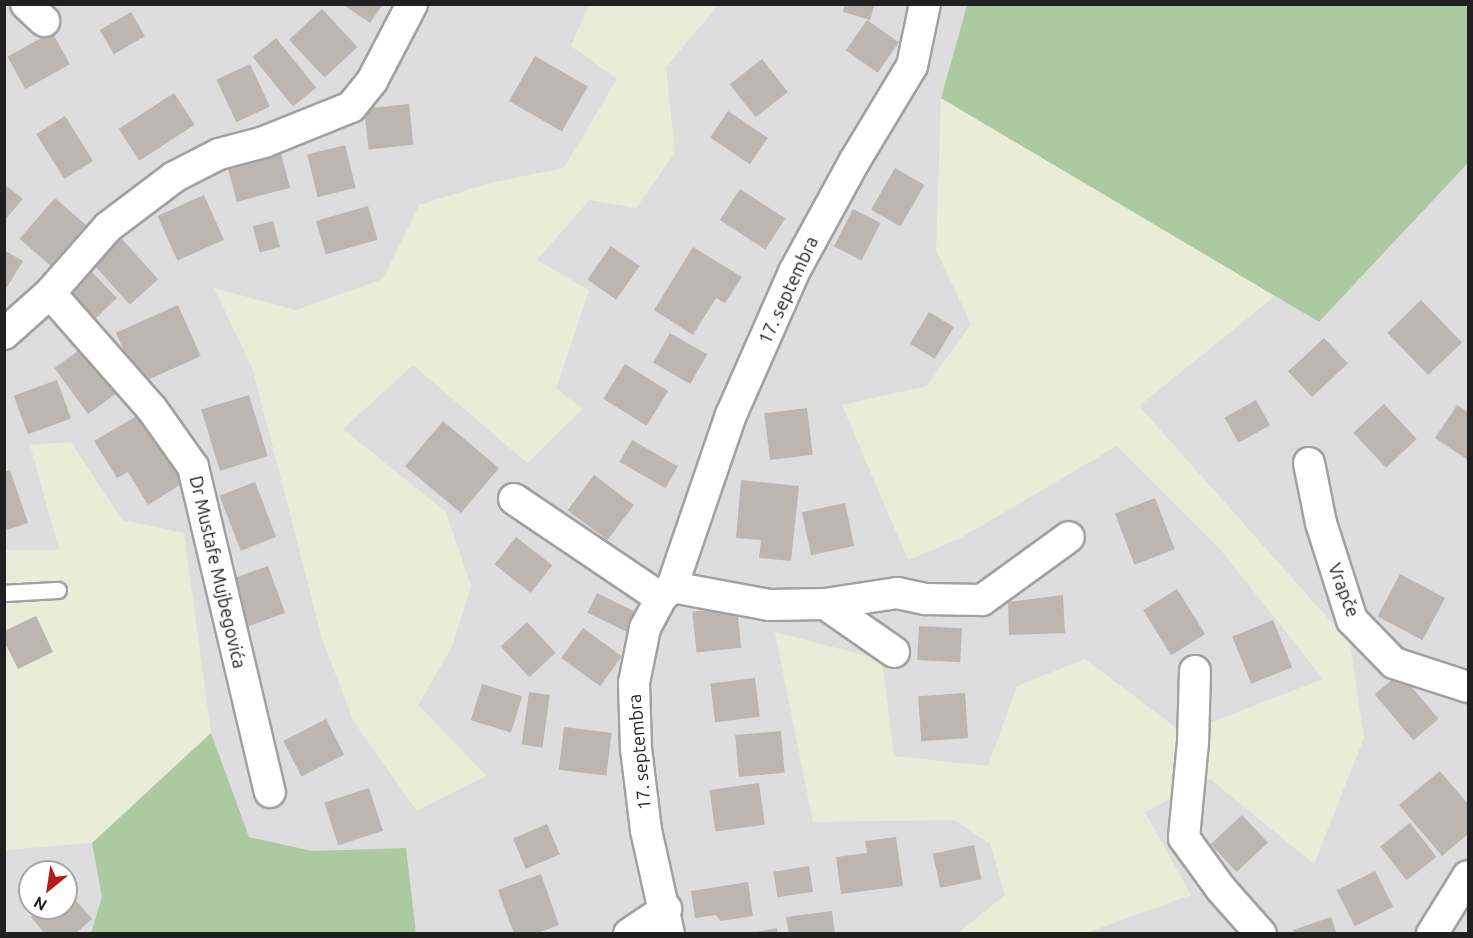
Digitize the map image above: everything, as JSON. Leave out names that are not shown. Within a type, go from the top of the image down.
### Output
[{"type":"street","points":[[4,334],[50,293],[108,227],[174,177],[219,154],[264,142],[351,107],[372,81],[412,4]]},
{"type":"street","name":"17. septembra","points":[[629,933],[668,921],[646,830],[636,748],[633,682],[645,628],[666,592],[731,415],[794,272],[854,162],[912,66],[925,4]]},
{"type":"street","name":"Dr Mustafe Mujbegovića","points":[[50,293],[152,409],[193,467],[270,792]]},
{"type":"street","name":"Vrapče","points":[[1309,463],[1321,523],[1352,620],[1394,663],[1468,687]]},
{"type":"street","points":[[514,499],[666,592],[770,605],[825,604],[897,593],[926,599],[982,600],[1069,537]]},
{"type":"street","points":[[825,604],[894,652]]},
{"type":"street","points":[[1195,671],[1193,742],[1184,838],[1221,889],[1261,933]]},
{"type":"street","points":[[1432,933],[1468,876]]},
{"type":"lane","points":[[4,593],[58,590]]},
{"type":"shaded area","points":[[5,5],[967,5],[941,98],[1319,322],[1468,163],[1468,933],[5,934]]},
{"type":"green space","points":[[589,5],[714,5],[717,7],[666,67],[675,153],[636,208],[589,200],[537,260],[589,290],[556,389],[583,409],[527,463],[413,365],[343,429],[446,512],[471,586],[452,647],[418,705],[487,776],[417,811],[354,722],[322,639],[253,370],[214,288],[296,310],[383,279],[419,205],[490,183],[564,168],[617,79],[571,46]]},
{"type":"green space","points":[[967,5],[1468,5],[1468,163],[1319,322],[941,98]]},
{"type":"green space","points":[[941,98],[1275,296],[1139,406],[1350,643],[1364,738],[1314,864],[1210,779],[1145,812],[1191,895],[1086,933],[958,933],[1005,895],[990,844],[954,820],[813,822],[775,632],[882,660],[894,756],[988,766],[1017,686],[1085,659],[1183,733],[1323,679],[1220,549],[1117,446],[959,539],[908,560],[842,405],[927,386],[971,324],[936,250]]},
{"type":"green space","points":[[71,442],[122,520],[184,533],[211,733],[92,843],[6,850],[5,550],[59,550],[30,445]]},
{"type":"green space","points":[[211,733],[249,837],[312,851],[406,848],[416,933],[91,933],[102,897],[92,843]]},
{"type":"building","points":[[342,4],[383,4],[370,23]]},
{"type":"building","points":[[845,4],[875,4],[870,20],[843,12]]},
{"type":"building","points":[[322,9],[357,47],[325,78],[289,40]]},
{"type":"building","points":[[131,12],[145,36],[114,54],[100,30]]},
{"type":"building","points":[[867,20],[899,42],[878,73],[846,50]]},
{"type":"building","points":[[52,32],[70,64],[25,89],[7,57]]},
{"type":"building","points":[[276,38],[316,88],[293,107],[253,57]]},
{"type":"building","points":[[535,56],[588,86],[562,132],[509,101]]},
{"type":"building","points":[[762,59],[788,92],[756,117],[730,84]]},
{"type":"building","points":[[250,64],[270,107],[236,122],[216,80]]},
{"type":"building","points":[[174,93],[195,125],[139,161],[119,129]]},
{"type":"building","points":[[409,104],[413,145],[369,149],[364,109]]},
{"type":"building","points":[[728,111],[768,138],[750,164],[710,138]]},
{"type":"building","points":[[65,116],[93,161],[64,179],[36,134]]},
{"type":"building","points":[[345,145],[356,188],[318,197],[307,154]]},
{"type":"building","points":[[280,150],[290,188],[237,202],[227,164]]},
{"type":"building","points":[[895,168],[924,185],[900,227],[871,210]]},
{"type":"building","points":[[4,184],[23,199],[4,221]]},
{"type":"building","points":[[740,189],[785,218],[765,249],[720,220]]},
{"type":"building","points":[[204,195],[224,240],[177,261],[157,216]]},
{"type":"building","points":[[55,198],[86,225],[51,266],[20,239]]},
{"type":"building","points":[[368,206],[378,240],[326,255],[316,221]]},
{"type":"building","points":[[853,209],[881,223],[862,260],[834,246]]},
{"type":"building","points":[[273,221],[280,247],[260,253],[253,226]]},
{"type":"building","points":[[120,237],[158,279],[130,305],[92,262]]},
{"type":"building","points":[[611,246],[640,266],[616,300],[587,280]]},
{"type":"building","points":[[693,247],[742,277],[725,303],[716,298],[693,335],[654,310]]},
{"type":"building","points":[[4,250],[23,261],[4,292]]},
{"type":"building","points":[[92,272],[117,298],[90,324],[65,298]]},
{"type":"building","points":[[1421,300],[1462,342],[1428,375],[1387,333]]},
{"type":"building","points":[[178,305],[201,356],[139,384],[116,333]]},
{"type":"building","points":[[929,312],[954,327],[935,359],[910,344]]},
{"type":"building","points":[[670,333],[707,354],[690,384],[653,362]]},
{"type":"building","points":[[1324,338],[1348,364],[1312,397],[1288,371]]},
{"type":"building","points":[[82,348],[116,394],[88,414],[54,368]]},
{"type":"building","points":[[625,364],[668,391],[647,426],[603,399]]},
{"type":"building","points":[[57,380],[71,419],[28,434],[14,396]]},
{"type":"building","points":[[249,395],[268,456],[220,471],[201,410]]},
{"type":"building","points":[[1256,400],[1270,425],[1239,443],[1225,417]]},
{"type":"building","points":[[1384,404],[1417,439],[1386,468],[1353,433]]},
{"type":"building","points":[[1457,405],[1468,412],[1468,460],[1435,438]]},
{"type":"building","points":[[807,408],[813,455],[770,460],[764,413]]},
{"type":"building","points":[[140,414],[183,483],[148,505],[128,472],[117,478],[94,441]]},
{"type":"building","points":[[443,421],[499,468],[461,513],[405,466]]},
{"type":"building","points":[[632,440],[678,466],[665,488],[620,462]]},
{"type":"building","points":[[10,470],[28,523],[4,531],[4,472]]},
{"type":"building","points":[[594,475],[634,505],[607,540],[568,510]]},
{"type":"building","points":[[741,480],[799,486],[791,561],[759,558],[761,540],[736,538]]},
{"type":"building","points":[[255,482],[276,537],[241,551],[220,496]]},
{"type":"building","points":[[1155,498],[1175,549],[1135,565],[1115,513]]},
{"type":"building","points":[[845,503],[854,546],[811,555],[802,512]]},
{"type":"building","points":[[516,537],[552,565],[531,593],[494,565]]},
{"type":"building","points":[[268,566],[285,613],[242,629],[225,582]]},
{"type":"building","points":[[1400,574],[1445,598],[1422,640],[1377,616]]},
{"type":"building","points":[[1177,589],[1205,634],[1171,655],[1143,610]]},
{"type":"building","points":[[597,593],[640,614],[630,634],[587,613]]},
{"type":"building","points":[[1063,595],[1065,633],[1009,635],[1008,602]]},
{"type":"building","points":[[737,607],[741,648],[697,652],[692,612]]},
{"type":"building","points":[[36,616],[53,652],[18,669],[4,641],[4,631]]},
{"type":"building","points":[[1273,620],[1292,667],[1251,684],[1232,636]]},
{"type":"building","points":[[527,622],[556,653],[529,677],[501,647]]},
{"type":"building","points":[[919,626],[962,628],[960,662],[917,660]]},
{"type":"building","points":[[583,628],[622,656],[600,686],[561,658]]},
{"type":"building","points":[[1400,673],[1439,719],[1413,740],[1375,694]]},
{"type":"building","points":[[755,678],[760,717],[715,722],[710,683]]},
{"type":"building","points":[[482,684],[522,696],[511,733],[471,720]]},
{"type":"building","points":[[529,692],[550,695],[542,747],[522,744]]},
{"type":"building","points":[[965,693],[968,738],[921,741],[918,696]]},
{"type":"building","points":[[326,719],[344,755],[301,776],[283,741]]},
{"type":"building","points":[[564,727],[612,733],[606,776],[559,770]]},
{"type":"building","points":[[781,731],[785,773],[739,777],[735,735]]},
{"type":"building","points":[[1440,771],[1468,804],[1468,834],[1442,856],[1399,805]]},
{"type":"building","points":[[759,783],[765,825],[715,832],[709,790]]},
{"type":"building","points":[[369,788],[383,831],[338,845],[324,803]]},
{"type":"building","points":[[1242,815],[1268,843],[1236,872],[1211,844]]},
{"type":"building","points":[[1410,823],[1436,857],[1407,880],[1380,846]]},
{"type":"building","points":[[547,824],[560,854],[526,869],[513,838]]},
{"type":"building","points":[[896,837],[903,886],[841,894],[836,857],[867,853],[865,841]]},
{"type":"building","points":[[974,845],[981,879],[940,888],[933,854]]},
{"type":"building","points":[[809,866],[813,892],[778,897],[773,872]]},
{"type":"building","points":[[1375,871],[1393,907],[1355,926],[1337,891]]},
{"type":"building","points":[[541,874],[559,925],[535,934],[514,934],[498,890]]},
{"type":"building","points":[[748,882],[753,916],[721,921],[716,915],[695,918],[691,891]]},
{"type":"building","points":[[78,903],[92,919],[75,934],[45,934],[33,920],[78,920]]},
{"type":"building","points":[[832,911],[835,934],[789,934],[786,917]]},
{"type":"building","points":[[1331,917],[1337,934],[1294,934],[1293,930]]},
{"type":"building","points":[[777,928],[778,934],[756,934],[756,932]]}]
